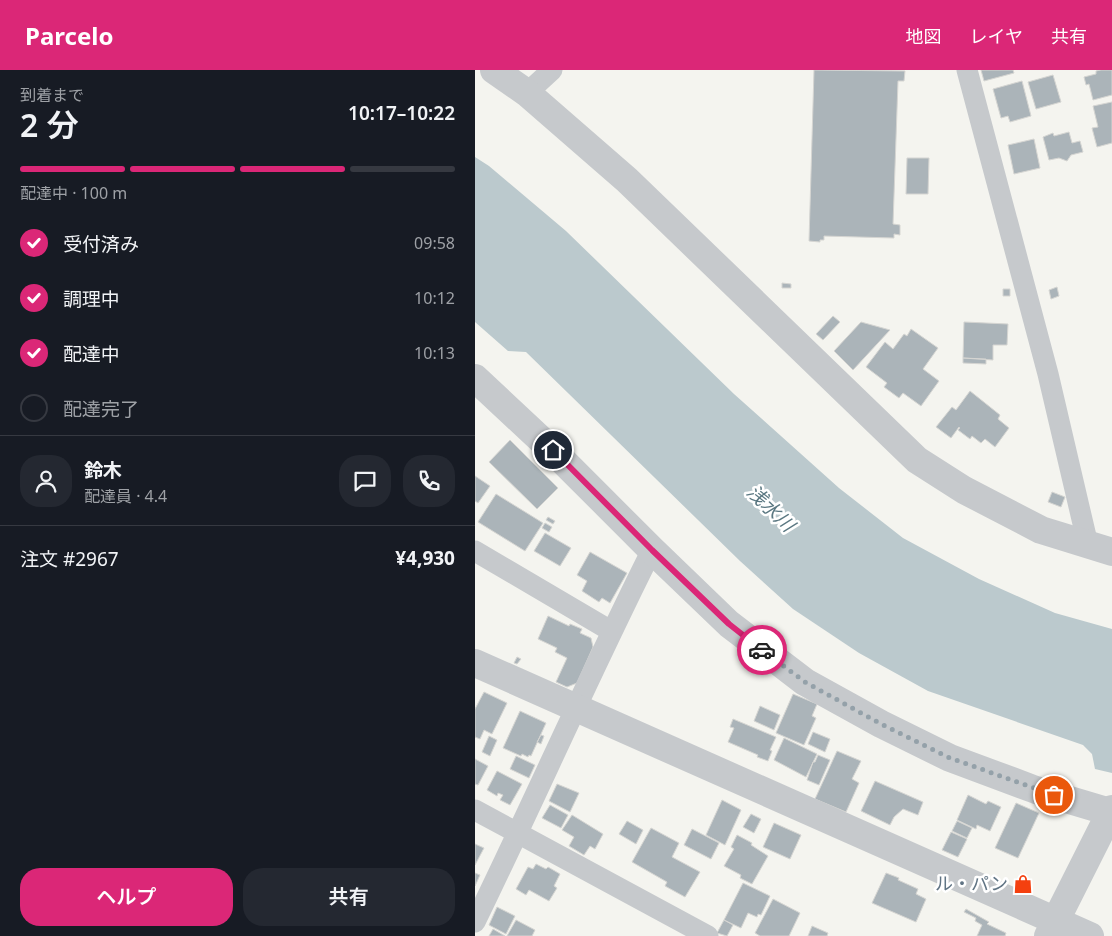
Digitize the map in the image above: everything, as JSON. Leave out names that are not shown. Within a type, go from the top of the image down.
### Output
[{"type":"street","points":[[493,70],[527,94],[627,180],[917,460],[964,490],[1041,530],[1100,548]]},
{"type":"street","points":[[527,94],[552,70]]},
{"type":"street","points":[[967,70],[1048,374],[1100,548]]},
{"type":"street","points":[[475,378],[553,450],[652,550],[729,624],[805,682],[881,724],[950,758],[1035,790],[1111,811],[1052,928]]},
{"type":"street","points":[[475,922],[519,833],[611,631],[652,550]]},
{"type":"street","points":[[475,551],[611,631]]},
{"type":"street","points":[[475,663],[576,707],[1052,928],[1090,936]]},
{"type":"street","points":[[475,810],[708,936]]},
{"type":"water","name":"浅水川","points":[[475,157],[489,166],[566,231],[734,394],[839,488],[903,538],[979,579],[1055,613],[1112,629],[1112,773],[1095,769],[1092,754],[1083,745],[928,691],[859,653],[793,609],[740,561],[526,352],[508,351],[475,322]]},
{"type":"building","points":[[814,70],[905,71],[904,81],[898,81],[893,224],[900,225],[900,235],[894,234],[894,238],[824,236],[824,240],[820,240],[820,242],[809,241]]},
{"type":"building","points":[[981,70],[1013,70],[1014,73],[984,81]]},
{"type":"building","points":[[1112,70],[1112,95],[1093,100],[1089,84],[1086,85],[1084,77],[1096,74],[1096,71]]},
{"type":"building","points":[[1053,75],[1061,102],[1036,109],[1028,82]]},
{"type":"building","points":[[1022,81],[1031,116],[1010,122],[1008,116],[1001,118],[993,89]]},
{"type":"building","points":[[1112,102],[1112,143],[1097,147],[1092,128],[1098,127],[1093,106]]},
{"type":"building","points":[[1069,132],[1072,143],[1080,141],[1083,152],[1071,155],[1067,161],[1059,158],[1049,160],[1043,137],[1053,133],[1054,136]]},
{"type":"building","points":[[1034,139],[1040,168],[1014,174],[1008,145]]},
{"type":"building","points":[[907,158],[929,158],[928,194],[906,194]]},
{"type":"building","points":[[782,283],[791,284],[791,288],[782,288]]},
{"type":"building","points":[[1057,287],[1059,296],[1051,299],[1049,290]]},
{"type":"building","points":[[1003,289],[1010,289],[1010,296],[1003,296]]},
{"type":"building","points":[[833,316],[840,322],[823,340],[816,334]]},
{"type":"building","points":[[861,322],[890,330],[853,370],[834,351]]},
{"type":"building","points":[[964,322],[1008,324],[1007,345],[993,345],[993,360],[963,358]]},
{"type":"building","points":[[911,329],[938,348],[923,369],[939,381],[921,406],[903,393],[899,398],[884,387],[887,383],[866,367],[885,342],[893,349],[904,334],[907,336]]},
{"type":"building","points":[[963,358],[986,359],[986,364],[963,363]]},
{"type":"building","points":[[970,391],[1000,415],[998,419],[1009,428],[995,447],[985,439],[981,443],[972,436],[970,439],[958,430],[959,427],[951,438],[936,427],[952,407],[956,410]]},
{"type":"building","points":[[510,440],[558,488],[537,509],[489,462]]},
{"type":"building","points":[[475,476],[490,486],[478,503],[475,501]]},
{"type":"building","points":[[1052,492],[1065,497],[1061,507],[1048,502]]},
{"type":"building","points":[[496,494],[543,523],[525,551],[478,522]]},
{"type":"building","points":[[548,517],[555,521],[553,524],[546,520]]},
{"type":"building","points":[[545,523],[552,527],[549,532],[542,528]]},
{"type":"building","points":[[545,533],[571,548],[560,566],[534,551]]},
{"type":"building","points":[[590,552],[627,573],[610,603],[602,598],[599,602],[582,591],[587,581],[577,575]]},
{"type":"building","points":[[548,616],[569,626],[570,624],[582,629],[580,633],[591,638],[593,647],[577,683],[567,687],[556,682],[567,658],[555,652],[557,648],[538,639]]},
{"type":"building","points":[[517,657],[521,659],[517,664],[514,663]]},
{"type":"building","points":[[484,692],[507,703],[492,734],[484,730],[480,739],[475,737],[475,709]]},
{"type":"building","points":[[793,694],[817,704],[812,716],[816,718],[804,745],[776,733]]},
{"type":"building","points":[[760,706],[780,715],[774,730],[754,721]]},
{"type":"building","points":[[520,711],[546,723],[531,756],[529,755],[528,757],[503,748]]},
{"type":"building","points":[[733,719],[776,737],[770,750],[772,751],[768,761],[728,742],[734,728],[730,727]]},
{"type":"building","points":[[813,732],[830,739],[825,752],[808,744]]},
{"type":"building","points":[[541,735],[544,736],[541,744],[537,742]]},
{"type":"building","points":[[489,736],[497,740],[490,756],[482,752]]},
{"type":"building","points":[[784,738],[817,754],[806,777],[774,760]]},
{"type":"building","points":[[837,751],[861,761],[852,779],[859,783],[846,812],[815,799]]},
{"type":"building","points":[[818,755],[830,760],[819,785],[807,780],[813,762],[815,762]]},
{"type":"building","points":[[516,756],[535,765],[529,778],[510,769]]},
{"type":"building","points":[[475,759],[488,766],[478,785],[475,784]]},
{"type":"building","points":[[497,771],[522,784],[510,805],[500,800],[503,795],[498,793],[497,796],[487,790]]},
{"type":"building","points":[[875,781],[923,802],[918,815],[903,809],[894,817],[890,825],[861,811]]},
{"type":"building","points":[[557,784],[579,793],[570,812],[549,801]]},
{"type":"building","points":[[968,795],[986,804],[988,801],[1001,807],[990,831],[977,825],[976,829],[957,820]]},
{"type":"building","points":[[722,800],[741,810],[725,845],[706,835]]},
{"type":"building","points":[[1016,803],[1039,813],[1018,858],[995,848]]},
{"type":"building","points":[[550,805],[568,815],[561,828],[542,818]]},
{"type":"building","points":[[751,814],[761,819],[754,833],[743,827]]},
{"type":"building","points":[[572,815],[603,834],[595,849],[590,846],[584,855],[569,846],[574,837],[562,830]]},
{"type":"building","points":[[627,821],[643,830],[636,844],[619,834]]},
{"type":"building","points":[[957,821],[972,828],[967,838],[952,831]]},
{"type":"building","points":[[774,823],[801,835],[790,859],[763,847]]},
{"type":"building","points":[[651,828],[679,843],[672,857],[700,872],[685,897],[665,886],[667,882],[632,862]]},
{"type":"building","points":[[692,829],[719,843],[711,859],[684,845]]},
{"type":"building","points":[[951,832],[967,839],[958,857],[942,850]]},
{"type":"building","points":[[737,835],[752,843],[751,845],[768,856],[752,884],[740,878],[741,875],[724,866],[734,849],[731,847]]},
{"type":"building","points":[[475,844],[484,848],[475,865]]},
{"type":"building","points":[[536,864],[546,869],[548,867],[560,874],[554,886],[557,888],[549,901],[529,890],[526,895],[516,889],[528,867],[533,869]]},
{"type":"building","points":[[475,873],[480,875],[475,886]]},
{"type":"building","points":[[886,873],[918,889],[916,894],[926,899],[916,922],[872,903]]},
{"type":"building","points":[[743,883],[770,896],[761,915],[758,914],[757,917],[748,913],[741,928],[724,920]]},
{"type":"building","points":[[773,899],[800,913],[789,936],[760,936],[755,933]]},
{"type":"building","points":[[497,907],[515,916],[506,934],[489,925]]},
{"type":"building","points":[[966,909],[989,922],[987,924],[1006,933],[1005,936],[977,936],[982,925],[975,921],[976,918],[964,912]]},
{"type":"building","points":[[516,920],[535,930],[532,936],[507,936]]},
{"type":"building","points":[[724,920],[733,925],[727,936],[717,933]]},
{"type":"building","points":[[812,926],[828,933],[827,936],[808,936]]},
{"type":"building","points":[[493,929],[505,936],[489,936]]},
{"type":"way so far","points":[[762,650],[805,682],[881,724],[950,758],[1035,790],[1054,795]]},
{"type":"place","name":"ル・パン","points":[[1023,884]]},
{"type":"route","points":[[553,450],[652,550],[729,624],[762,650]]}]
